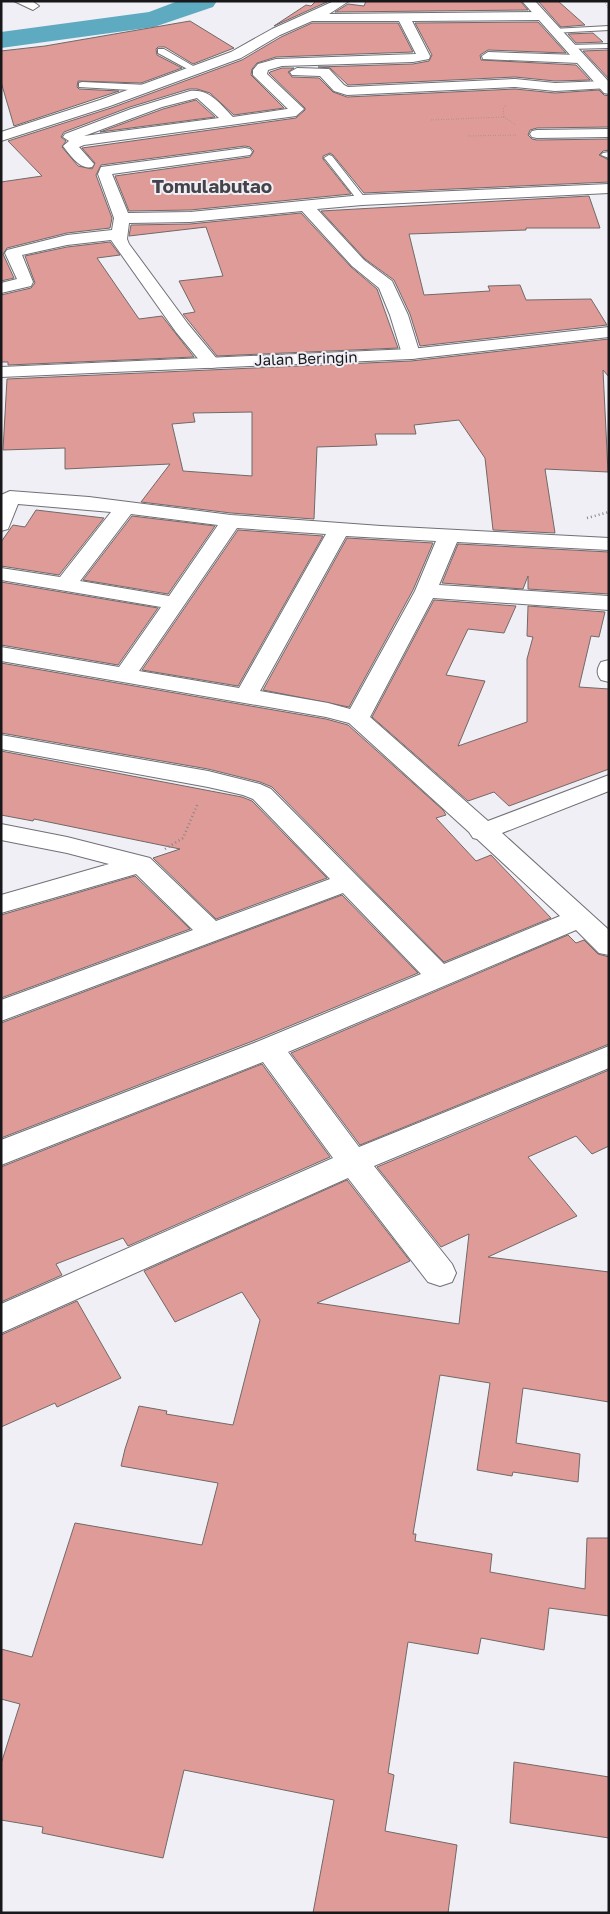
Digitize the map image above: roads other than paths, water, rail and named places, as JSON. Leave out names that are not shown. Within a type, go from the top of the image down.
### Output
[{"type":"street","points":[[20,1],[33,6]]},
{"type":"street","points":[[5,132],[148,88],[236,55],[271,34],[343,1]]},
{"type":"street","points":[[528,1],[606,88]]},
{"type":"street","points":[[432,2],[440,17]]},
{"type":"street","points":[[308,18],[541,16]]},
{"type":"street","points":[[260,75],[259,72],[263,67],[281,62],[424,56],[404,18]]},
{"type":"street","points":[[351,45],[356,59]]},
{"type":"street","points":[[488,56],[515,55],[609,66]]},
{"type":"street","points":[[260,75],[324,72],[339,88],[347,91],[515,84],[606,88]]},
{"type":"street","points":[[87,164],[70,146],[80,141],[296,111],[297,109],[293,105],[260,75]]},
{"type":"street","points":[[80,141],[70,137],[164,102],[196,93],[204,96],[230,121]]},
{"type":"street","points":[[194,126],[223,154]]},
{"type":"street","points":[[537,134],[609,133]]},
{"type":"street","points":[[211,363],[182,328],[121,244],[121,226],[106,178],[106,170],[245,152]]},
{"type":"street","points":[[1,288],[25,282],[14,257],[14,253],[17,251],[121,226],[190,217],[362,200],[609,188]]},
{"type":"street","points":[[305,205],[358,263],[374,278],[386,285],[399,315],[412,354]]},
{"type":"street","name":"Jalan Beringin","points":[[1,372],[412,354],[609,332]]},
{"type":"street","points":[[1,524],[10,497],[126,508],[230,521],[449,536],[609,544]]},
{"type":"street","points":[[66,584],[126,508]]},
{"type":"street","points":[[124,675],[230,521]]},
{"type":"street","points":[[246,696],[339,529]]},
{"type":"street","points":[[357,718],[426,591],[449,536]]},
{"type":"street","points":[[1,574],[174,603]]},
{"type":"street","points":[[426,591],[609,603]]},
{"type":"street","points":[[1,654],[336,712],[357,718],[427,779],[482,832],[609,946]]},
{"type":"street","points":[[609,667],[609,675]]},
{"type":"street","points":[[3,744],[208,779],[250,789],[262,794],[440,977]]},
{"type":"street","points":[[482,832],[609,782]]},
{"type":"street","points":[[1,832],[67,845],[141,864],[211,932]]},
{"type":"street","points":[[1,904],[141,864]]},
{"type":"street","points":[[1,1011],[348,882]]},
{"type":"street","points":[[1,1153],[269,1048],[578,919]]},
{"type":"street","points":[[269,1048],[352,1162],[440,1273]]},
{"type":"street","points":[[1,1319],[352,1162],[609,1056]]},
{"type":"lane","points":[[553,31],[609,28]]},
{"type":"lane","points":[[568,47],[609,46]]},
{"type":"lane","points":[[161,51],[196,70]]},
{"type":"lane","points":[[82,85],[148,88]]},
{"type":"lane","points":[[329,158],[362,200]]},
{"type":"waterway","points":[[1,40],[154,19],[204,1]]},
{"type":"district","name":"Tomulabutao","points":[[212,186]]}]
